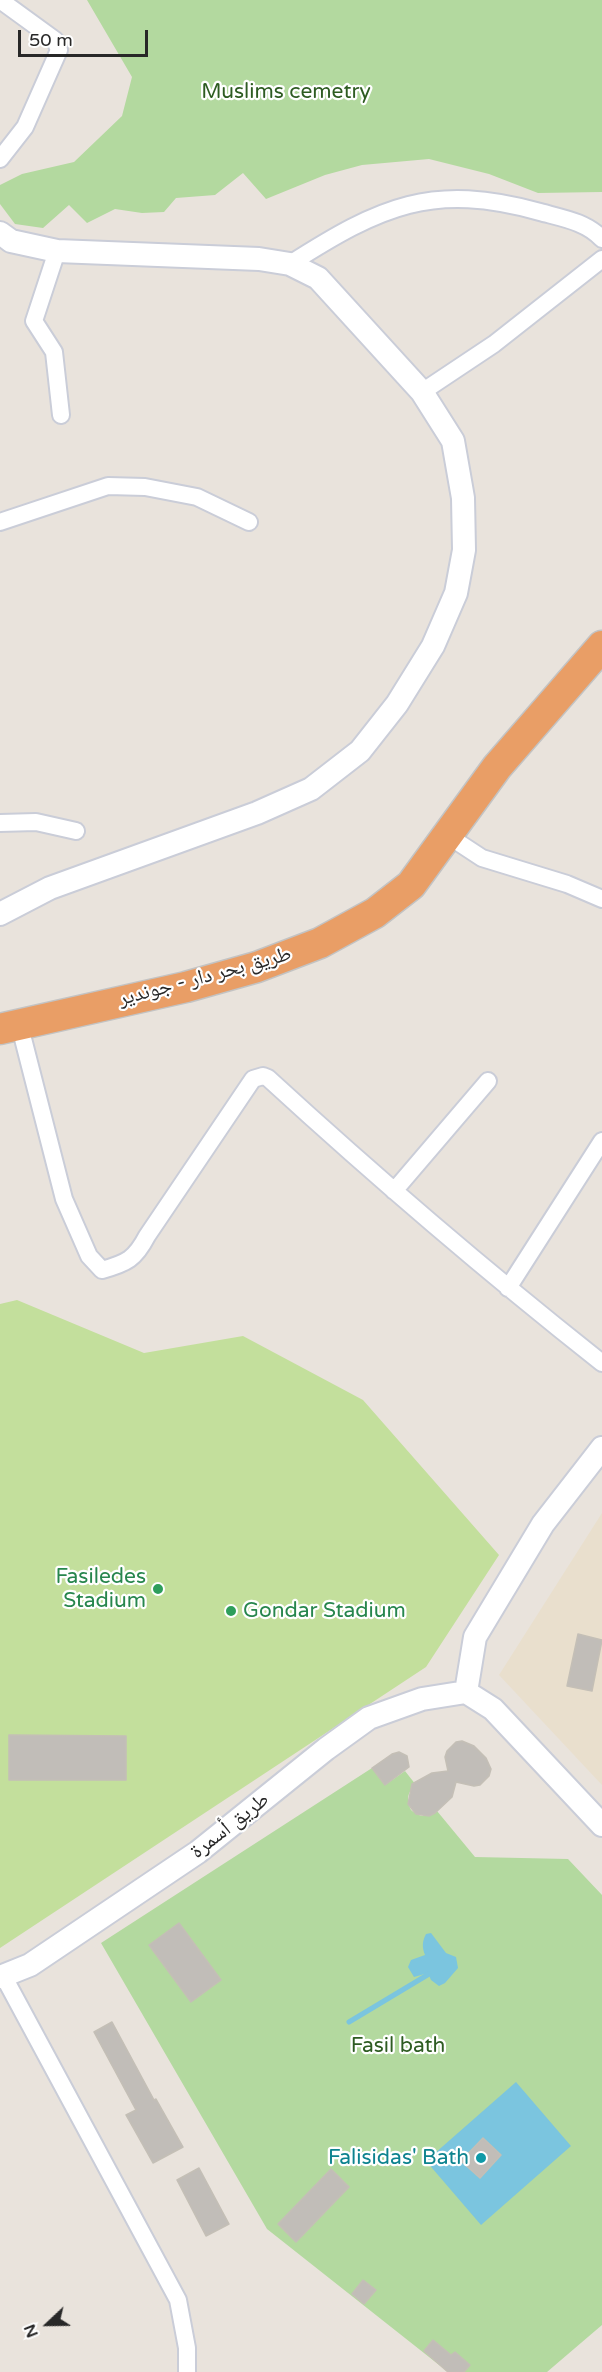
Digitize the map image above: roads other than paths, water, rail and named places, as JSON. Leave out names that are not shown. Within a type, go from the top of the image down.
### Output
[{"type":"highway","name":"طريق بحر دار - جوندير","points":[[10,1026],[186,987],[257,967],[320,943],[375,913],[411,885],[498,767],[602,646]]},
{"type":"street","points":[[0,0],[55,40],[59,50],[26,127],[0,159]]},
{"type":"street","points":[[290,264],[350,227],[391,209],[432,199],[460,198],[495,201],[526,208],[580,223],[602,239]]},
{"type":"street","points":[[0,233],[11,241],[57,251],[259,259],[290,264],[318,278],[422,392],[453,441],[463,498],[464,550],[456,593],[433,646],[397,704],[360,751],[311,789],[257,813],[50,888],[0,914]]},
{"type":"street","points":[[57,251],[34,321],[54,352],[62,415]]},
{"type":"street","points":[[422,392],[494,344],[602,259]]},
{"type":"street","points":[[0,522],[108,486],[145,487],[197,497],[249,522]]},
{"type":"street","points":[[0,823],[36,822],[76,831]]},
{"type":"street","points":[[447,835],[482,858],[567,884],[602,899]]},
{"type":"street","points":[[10,1026],[64,1199],[89,1256],[102,1270],[129,1262],[140,1250],[211,1138],[253,1079],[258,1076],[268,1078],[394,1191],[508,1288],[602,1363]]},
{"type":"street","points":[[394,1191],[488,1082]]},
{"type":"street","points":[[508,1288],[602,1141]]},
{"type":"street","points":[[602,1448],[543,1524],[475,1636],[466,1692],[493,1709],[602,1825]]},
{"type":"street","name":"طريق أسمرة","points":[[2,1977],[30,1965],[198,1852],[326,1749],[369,1718],[422,1699],[466,1692]]},
{"type":"street","points":[[2,1977],[178,2300],[187,2348],[187,2372]]},
{"type":"water","points":[[431,1933],[446,1953],[456,1957],[458,1968],[445,1983],[439,1986],[431,1980],[428,1973],[414,1977],[408,1967],[411,1960],[425,1955],[424,1940],[426,1934]]},
{"type":"water","points":[[516,2082],[571,2146],[481,2225],[426,2161]]},
{"type":"waterway","points":[[349,2022],[429,1974]]},
{"type":"place","name":"Fasiledes Stadium","points":[[158,1589]]},
{"type":"place","name":"Gondar Stadium","points":[[231,1611]]},
{"type":"place","name":"Falisidas' Bath","points":[[481,2158]]},
{"type":"park label","name":"Muslims cemetry","points":[[286,92]]},
{"type":"park label","name":"Fasil bath","points":[[398,2046]]}]
